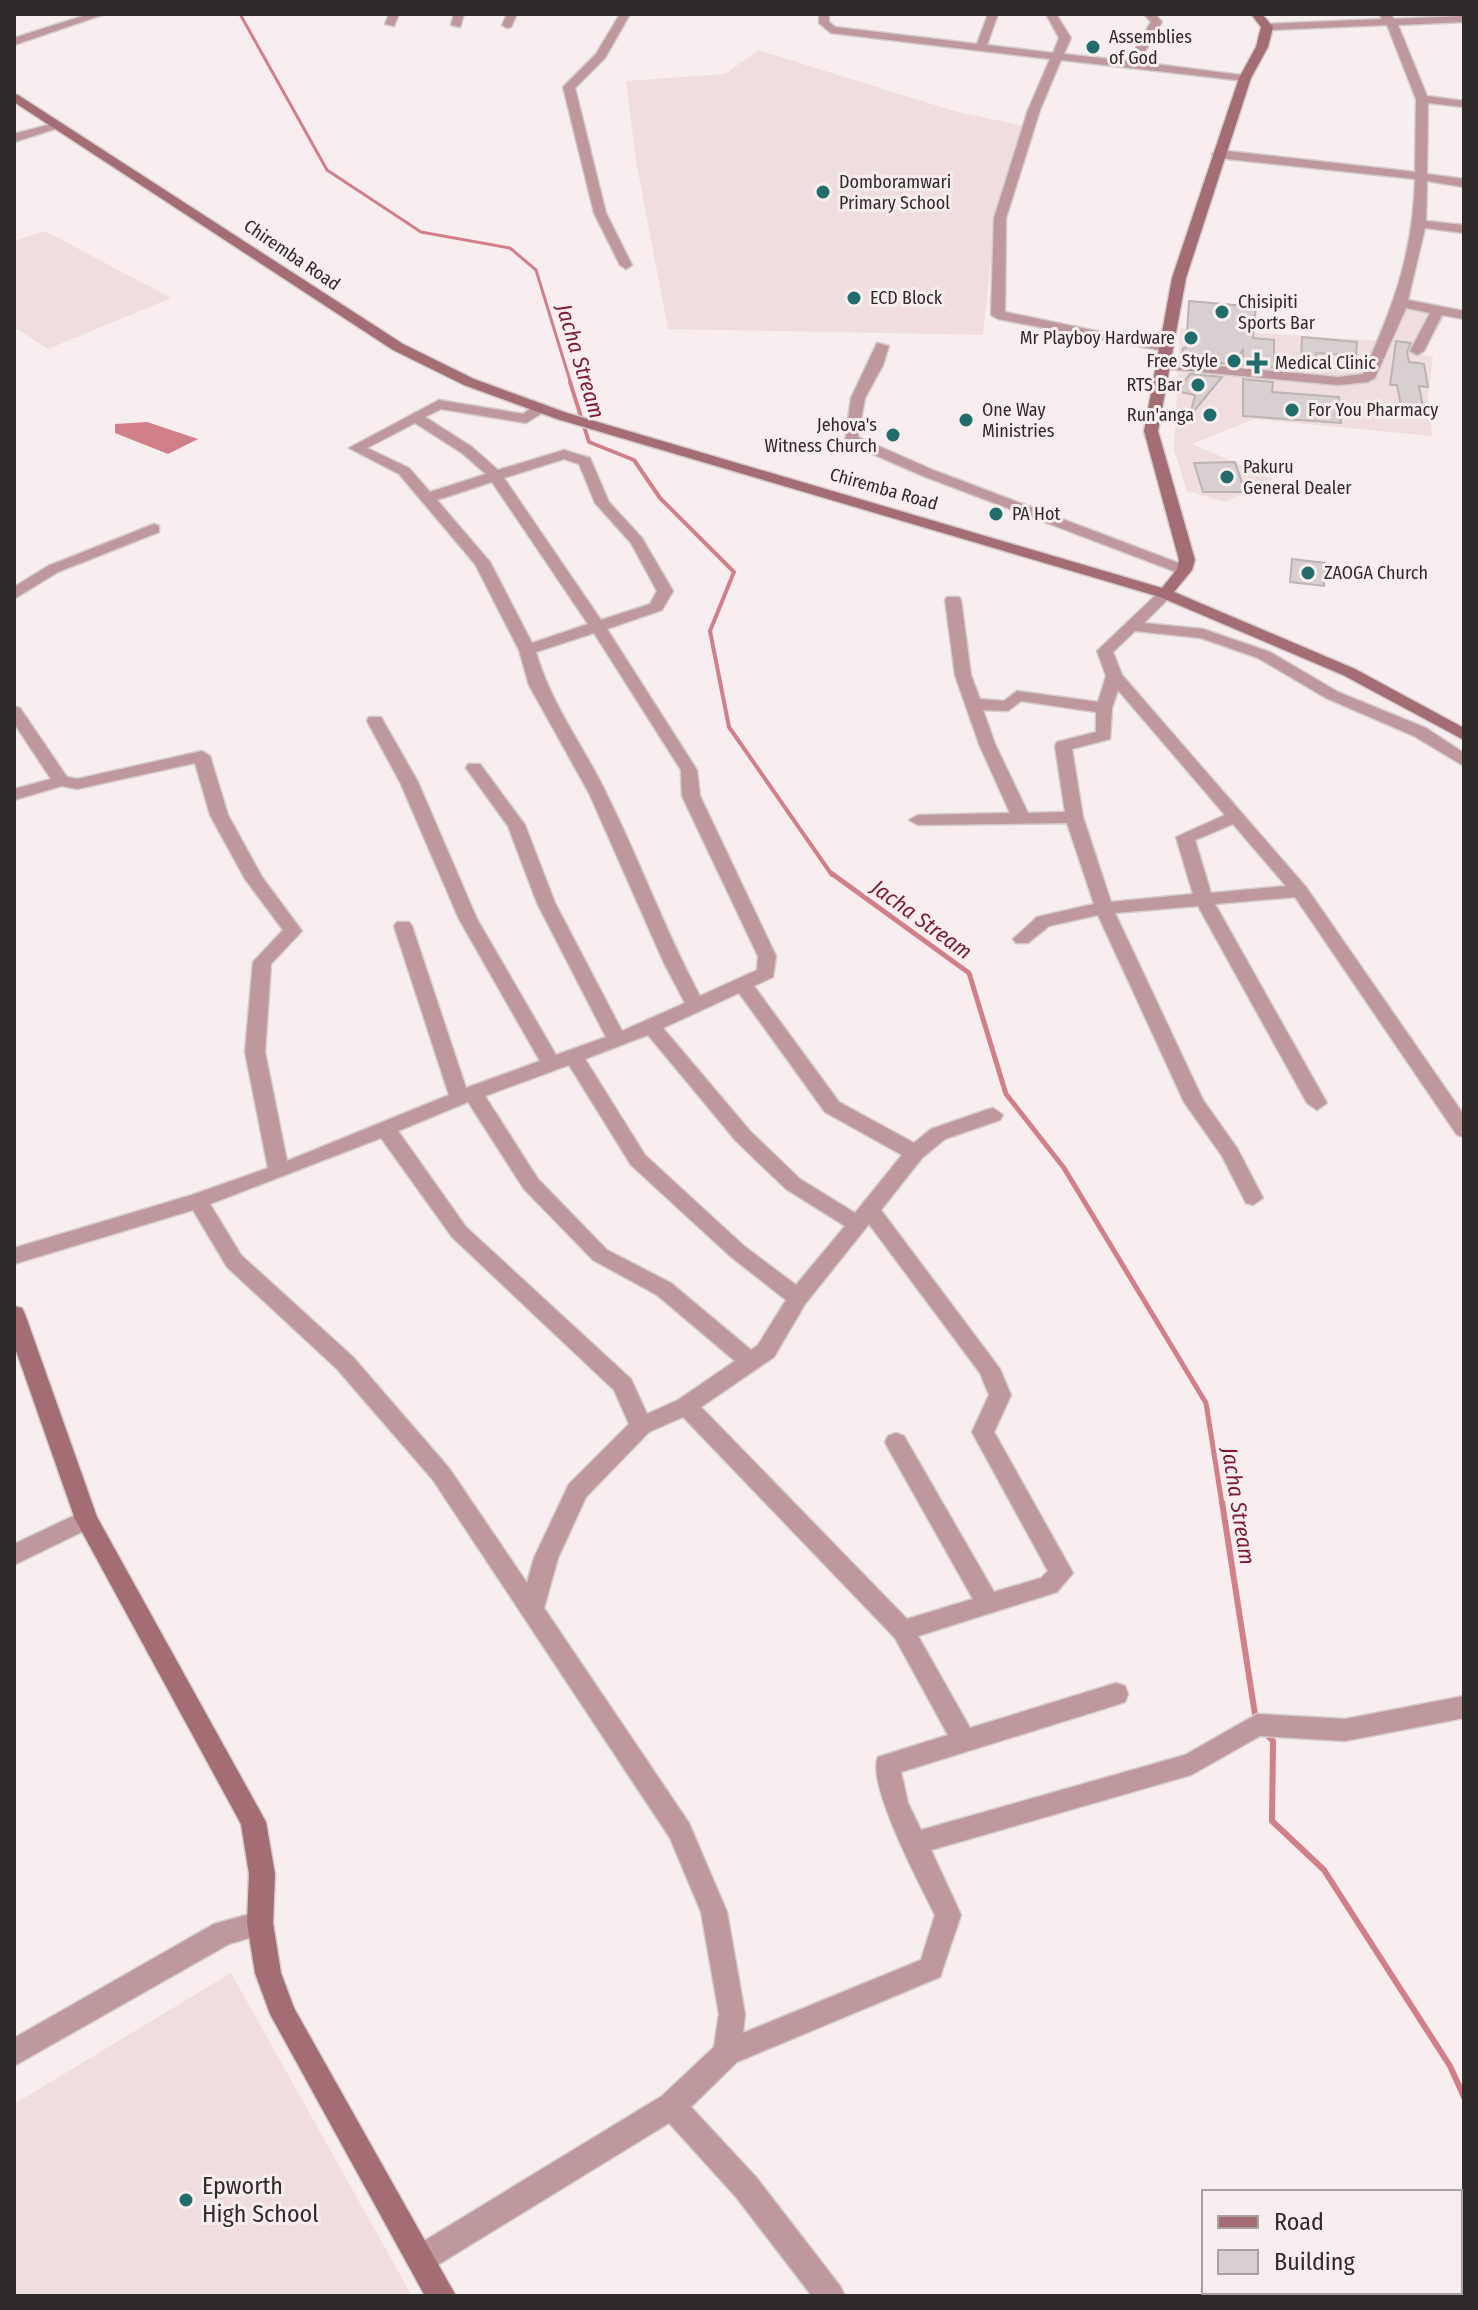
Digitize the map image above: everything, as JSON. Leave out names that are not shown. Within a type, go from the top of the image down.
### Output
[{"type":"street","points":[[14,42],[100,14]]},
{"type":"street","points":[[625,14],[601,56],[569,87],[600,213],[626,265]]},
{"type":"street","points":[[824,14],[824,23],[831,30],[1245,78]]},
{"type":"street","points":[[981,47],[993,14]]},
{"type":"street","points":[[1051,14],[1065,38],[1034,110],[1000,218],[998,315],[1164,349]]},
{"type":"street","points":[[1133,63],[1157,22],[1149,14]]},
{"type":"street","points":[[1256,14],[1267,27]]},
{"type":"street","points":[[1267,27],[1464,16]]},
{"type":"street","points":[[1162,365],[1338,381],[1368,378],[1401,303],[1420,224],[1422,99],[1388,18]]},
{"type":"street","points":[[1267,27],[1262,47],[1245,78],[1218,154],[1179,278],[1151,431],[1187,560],[1184,570],[1165,594],[1105,651],[1114,676],[1300,891],[1464,1130]]},
{"type":"street","name":"Chiremba Road","points":[[14,97],[380,338],[451,374],[562,416],[1165,594],[1349,672],[1464,735]]},
{"type":"street","points":[[1422,99],[1464,104]]},
{"type":"street","points":[[14,138],[59,126]]},
{"type":"street","points":[[1218,154],[1355,167],[1464,183]]},
{"type":"street","points":[[1420,224],[1464,229]]},
{"type":"street","points":[[1401,303],[1464,315]]},
{"type":"street","points":[[1417,351],[1438,310]]},
{"type":"street","points":[[882,346],[876,365],[858,398],[850,439],[928,473],[1184,570]]},
{"type":"street","points":[[540,408],[526,419],[439,404],[356,448],[404,471],[430,497],[448,526],[482,562],[527,650],[537,685],[598,793],[673,963],[696,1005]]},
{"type":"street","points":[[14,1256],[198,1201],[279,1172],[466,1096],[617,1040],[744,986],[766,973],[767,956],[691,796],[689,770],[564,574],[495,476],[454,439],[414,416]]},
{"type":"street","points":[[430,497],[564,454],[585,461],[602,503],[637,541],[665,591],[656,607],[527,650]]},
{"type":"street","points":[[14,594],[53,569],[154,529]]},
{"type":"street","points":[[953,600],[959,663],[987,744],[1022,819]]},
{"type":"street","points":[[1131,626],[1203,634],[1264,655],[1332,695],[1420,732],[1464,761]]},
{"type":"street","points":[[1114,676],[1104,708],[1104,735],[1063,746],[1074,817],[1104,908],[1194,1102],[1230,1153],[1253,1198]]},
{"type":"street","points":[[973,704],[1008,706],[1017,696],[1104,708]]},
{"type":"street","points":[[14,711],[61,781]]},
{"type":"street","points":[[375,721],[409,782],[468,919],[552,1065]]},
{"type":"street","points":[[14,795],[61,781],[77,784],[202,756],[219,815],[254,879],[293,931],[262,962],[255,1052],[279,1172]]},
{"type":"street","points":[[474,768],[516,825],[546,903],[617,1040]]},
{"type":"street","points":[[918,820],[1074,817]]},
{"type":"street","points":[[1236,817],[1185,837],[1204,900],[1317,1103]]},
{"type":"street","points":[[1022,939],[1043,921],[1104,908],[1300,891]]},
{"type":"street","points":[[403,926],[466,1096],[531,1184],[600,1255],[664,1289],[750,1362]]},
{"type":"street","points":[[744,986],[832,1107],[915,1153]]},
{"type":"street","points":[[651,1026],[743,1136],[793,1184],[862,1216],[989,1369],[1000,1395],[983,1432],[1061,1573],[1049,1585],[903,1631]]},
{"type":"street","points":[[574,1057],[638,1160],[737,1251],[798,1298]]},
{"type":"street","points":[[532,1607],[546,1558],[577,1491],[641,1426],[686,1406],[766,1351],[798,1298],[915,1153],[938,1134],[993,1115]]},
{"type":"street","points":[[386,1130],[459,1232],[623,1385],[641,1426]]},
{"type":"street","points":[[198,1201],[234,1261],[345,1363],[441,1474],[680,1831],[714,1912],[732,2014],[727,2053]]},
{"type":"street","points":[[14,1314],[86,1519],[253,1822],[262,1874],[260,1923],[268,1973],[283,2014],[441,2296]]},
{"type":"street","points":[[686,1406],[903,1631],[951,1711],[963,1739]]},
{"type":"street","points":[[896,1442],[988,1604]]},
{"type":"street","points":[[14,1555],[86,1519]]},
{"type":"street","points":[[421,2259],[672,2106],[727,2053],[931,1968],[948,1915],[896,1804],[887,1765],[1116,1694]]},
{"type":"street","points":[[915,1843],[1191,1764],[1257,1725],[1345,1730],[1464,1707]]},
{"type":"street","points":[[14,2053],[223,1933],[260,1923]]},
{"type":"street","points":[[672,2106],[746,2187],[830,2296]]},
{"type":"shaded area","name":"Domboramwari Primary School","points":[[758,50],[954,111],[1024,126],[995,223],[983,335],[668,329],[636,161],[626,81],[725,74]]},
{"type":"shaded area","points":[[45,231],[171,298],[48,349],[14,327],[14,241]]},
{"type":"shaded area","points":[[1400,307],[1445,316],[1422,355],[1433,357],[1428,396],[1432,436],[1254,419],[1192,444],[1274,479],[1225,502],[1187,491],[1174,450],[1180,328],[1380,341]]},
{"type":"shaded area","points":[[147,422],[198,439],[168,454],[115,433],[115,424]]},
{"type":"shaded area","name":"Epworth High School","points":[[231,1973],[412,2296],[14,2296],[14,2104]]},
{"type":"building","points":[[1189,301],[1256,307],[1253,338],[1274,340],[1274,368],[1243,365],[1243,350],[1232,364],[1182,360],[1183,348],[1186,348]]},
{"type":"building","points":[[1302,337],[1357,342],[1356,356],[1316,353],[1316,362],[1301,360]]},
{"type":"building","points":[[1396,341],[1411,343],[1407,352],[1409,362],[1424,364],[1428,387],[1419,386],[1423,407],[1401,406],[1397,385],[1390,385]]},
{"type":"building","name":"RTS Bar","points":[[1190,374],[1222,377],[1190,416],[1195,395],[1176,391]]},
{"type":"building","name":"For You Pharmacy","points":[[1243,379],[1273,382],[1272,392],[1339,397],[1341,423],[1243,416]]},
{"type":"building","name":"Pakuru General Dealer","points":[[1235,462],[1245,492],[1203,492],[1194,463]]},
{"type":"building","name":"ZAOGA Church","points":[[1292,559],[1325,563],[1324,586],[1290,582]]},
{"type":"waterway","name":"Jacha Stream","points":[[240,14],[327,170],[421,232],[510,248],[536,270],[571,384]]},
{"type":"waterway","name":"Jacha Stream","points":[[570,382],[589,442],[634,460],[660,498],[734,572],[710,631],[729,727],[832,875]]},
{"type":"waterway","name":"Jacha Stream","points":[[831,873],[969,973],[1006,1094],[1064,1168],[1206,1403],[1222,1504]]},
{"type":"waterway","name":"Jacha Stream","points":[[1222,1502],[1256,1721]]},
{"type":"waterway","name":"Jacha Stream","points":[[1264,1732],[1273,1741],[1272,1821],[1324,1870],[1450,2066],[1464,2097]]},
{"type":"place","name":"Assemblies of God","points":[[1093,47]]},
{"type":"place","name":"Domboramwari Primary School","points":[[823,192]]},
{"type":"place","name":"ECD Block","points":[[854,298]]},
{"type":"place","name":"Chisipiti Sports Bar","points":[[1222,312]]},
{"type":"place","name":"Mr Playboy Hardware","points":[[1191,338]]},
{"type":"place","name":"Free Style","points":[[1234,361]]},
{"type":"place","name":"Medical Clinic","points":[[1257,363]]},
{"type":"place","name":"RTS Bar","points":[[1198,385]]},
{"type":"place","name":"For You Pharmacy","points":[[1292,410]]},
{"type":"place","name":"Run'anga","points":[[1210,415]]},
{"type":"place","name":"One Way Ministries","points":[[966,420]]},
{"type":"place","name":"Jehova's Witness Church","points":[[893,435]]},
{"type":"place","name":"Pakuru General Dealer","points":[[1227,477]]},
{"type":"place","name":"PA Hot","points":[[996,514]]},
{"type":"place","name":"ZAOGA Church","points":[[1308,573]]},
{"type":"place","name":"Epworth High School","points":[[186,2200]]}]
